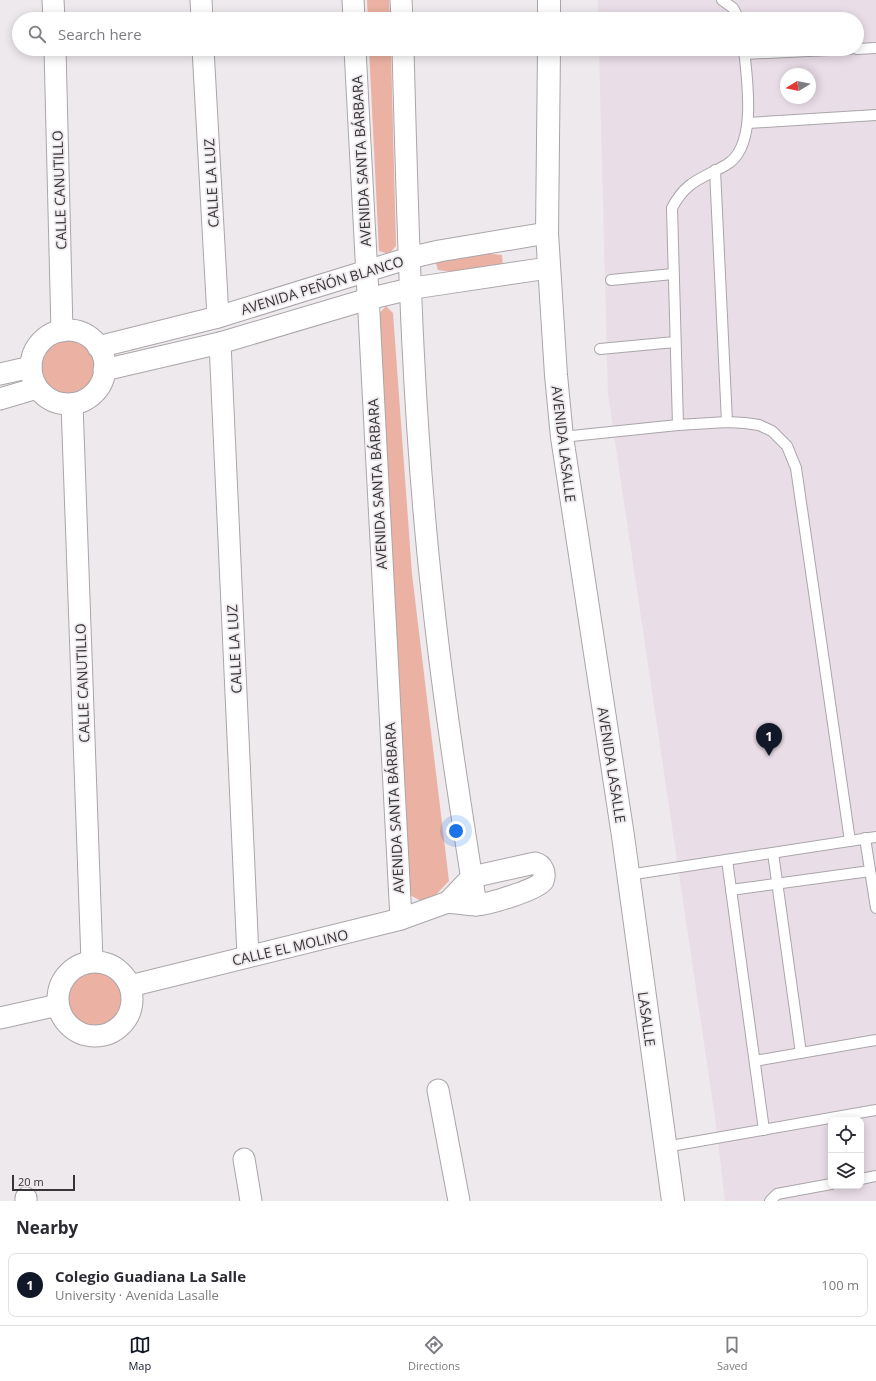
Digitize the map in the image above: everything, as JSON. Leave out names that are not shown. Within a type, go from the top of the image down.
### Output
[{"type":"street","points":[[53,0],[54,12]]},
{"type":"street","points":[[201,0],[202,12]]},
{"type":"street","points":[[352,0],[353,12]]},
{"type":"street","points":[[401,0],[402,12]]},
{"type":"street","points":[[549,0],[549,12]]},
{"type":"street","name":"CALLE CANUTILLO","points":[[55,56],[62,331]]},
{"type":"street","name":"CALLE LA LUZ","points":[[203,56],[218,317]]},
{"type":"street","name":"AVENIDA SANTA BÁRBARA","points":[[355,56],[401,920]]},
{"type":"street","points":[[403,56],[409,258],[420,452],[433,601],[476,905]]},
{"type":"street","name":"AVENIDA LASALLE","points":[[549,56],[548,268],[562,437],[623,836]]},
{"type":"street","name":"AVENIDA PEÑÓN BLANCO","points":[[98,347],[218,317],[368,272],[409,258],[439,251],[547,233]]},
{"type":"street","name":"AVENIDA PEÑÓN BLANCO","points":[[104,370],[220,342],[368,299],[411,289],[548,268]]},
{"type":"street","points":[[62,331],[83,334],[92,339],[98,347],[104,362],[102,380],[94,392],[82,401],[72,404],[53,401],[44,396],[37,388],[32,378],[32,357],[37,347],[44,339],[62,331]]},
{"type":"street","name":"CALLE LA LUZ","points":[[220,342],[248,956]]},
{"type":"street","points":[[0,374],[31,367]]},
{"type":"street","points":[[0,399],[37,388]]},
{"type":"street","name":"CALLE CANUTILLO","points":[[72,404],[92,961]]},
{"type":"street","name":"LASALLE","points":[[623,836],[664,1147],[673,1201]]},
{"type":"street","name":"CALLE EL MOLINO","points":[[130,986],[248,956],[401,920],[448,902],[472,877],[535,863],[541,867],[545,876],[543,881],[537,887],[476,905],[448,902]]},
{"type":"street","points":[[92,961],[104,962],[115,967],[124,975],[130,986],[132,998],[130,1010],[120,1026],[104,1035],[92,1036],[80,1033],[70,1027],[62,1017],[58,1005],[58,993],[62,981],[70,971],[80,964],[92,961]]},
{"type":"street","points":[[0,1018],[58,1005]]},
{"type":"street","points":[[438,1090],[459,1201]]},
{"type":"street","points":[[244,1159],[251,1201]]},
{"type":"lane","points":[[722,0],[733,8],[735,12]]},
{"type":"lane","points":[[864,49],[876,48]]},
{"type":"lane","points":[[678,425],[672,208],[680,193],[697,180],[736,158],[743,146],[748,123],[744,56]]},
{"type":"lane","points":[[748,123],[876,115]]},
{"type":"lane","points":[[715,170],[727,422]]},
{"type":"lane","points":[[611,280],[673,274]]},
{"type":"lane","points":[[600,349],[675,342]]},
{"type":"lane","points":[[562,437],[678,425],[727,422],[759,425],[772,431],[788,446],[796,468],[850,841]]},
{"type":"lane","points":[[628,875],[876,837]]},
{"type":"lane","points":[[865,838],[876,908]]},
{"type":"lane","points":[[772,853],[801,1053]]},
{"type":"lane","points":[[727,860],[764,1130]]},
{"type":"lane","points":[[731,890],[870,871]]},
{"type":"lane","points":[[755,1061],[876,1040]]},
{"type":"lane","points":[[664,1147],[876,1110]]},
{"type":"lane","points":[[864,1178],[876,1176]]},
{"type":"lane","points":[[770,1201],[777,1194],[828,1185]]},
{"type":"shaded area","points":[[367,0],[389,0],[390,12],[368,12]]},
{"type":"shaded area","points":[[598,0],[876,0],[876,1201],[725,1201],[715,1117],[608,394],[599,56],[864,56],[864,12],[598,12]]},
{"type":"shaded area","points":[[369,56],[391,56],[396,246],[389,254],[379,251]]},
{"type":"shaded area","points":[[472,252],[502,255],[503,266],[468,274],[438,270],[435,260]]},
{"type":"shaded area","points":[[386,306],[393,313],[412,574],[449,881],[427,904],[406,893],[379,314]]},
{"type":"shaded area","points":[[68,338],[79,341],[88,346],[93,355],[96,366],[93,377],[88,386],[79,391],[68,394],[57,391],[48,386],[43,377],[40,366],[43,355],[48,346],[57,341]]},
{"type":"shaded area","points":[[95,972],[105,974],[114,980],[120,989],[122,999],[120,1009],[114,1018],[105,1024],[95,1026],[85,1024],[76,1018],[70,1009],[68,999],[70,989],[76,980],[85,974]]},
{"type":"place","name":"Colegio Guadiana La Salle","points":[[769,756]]}]
